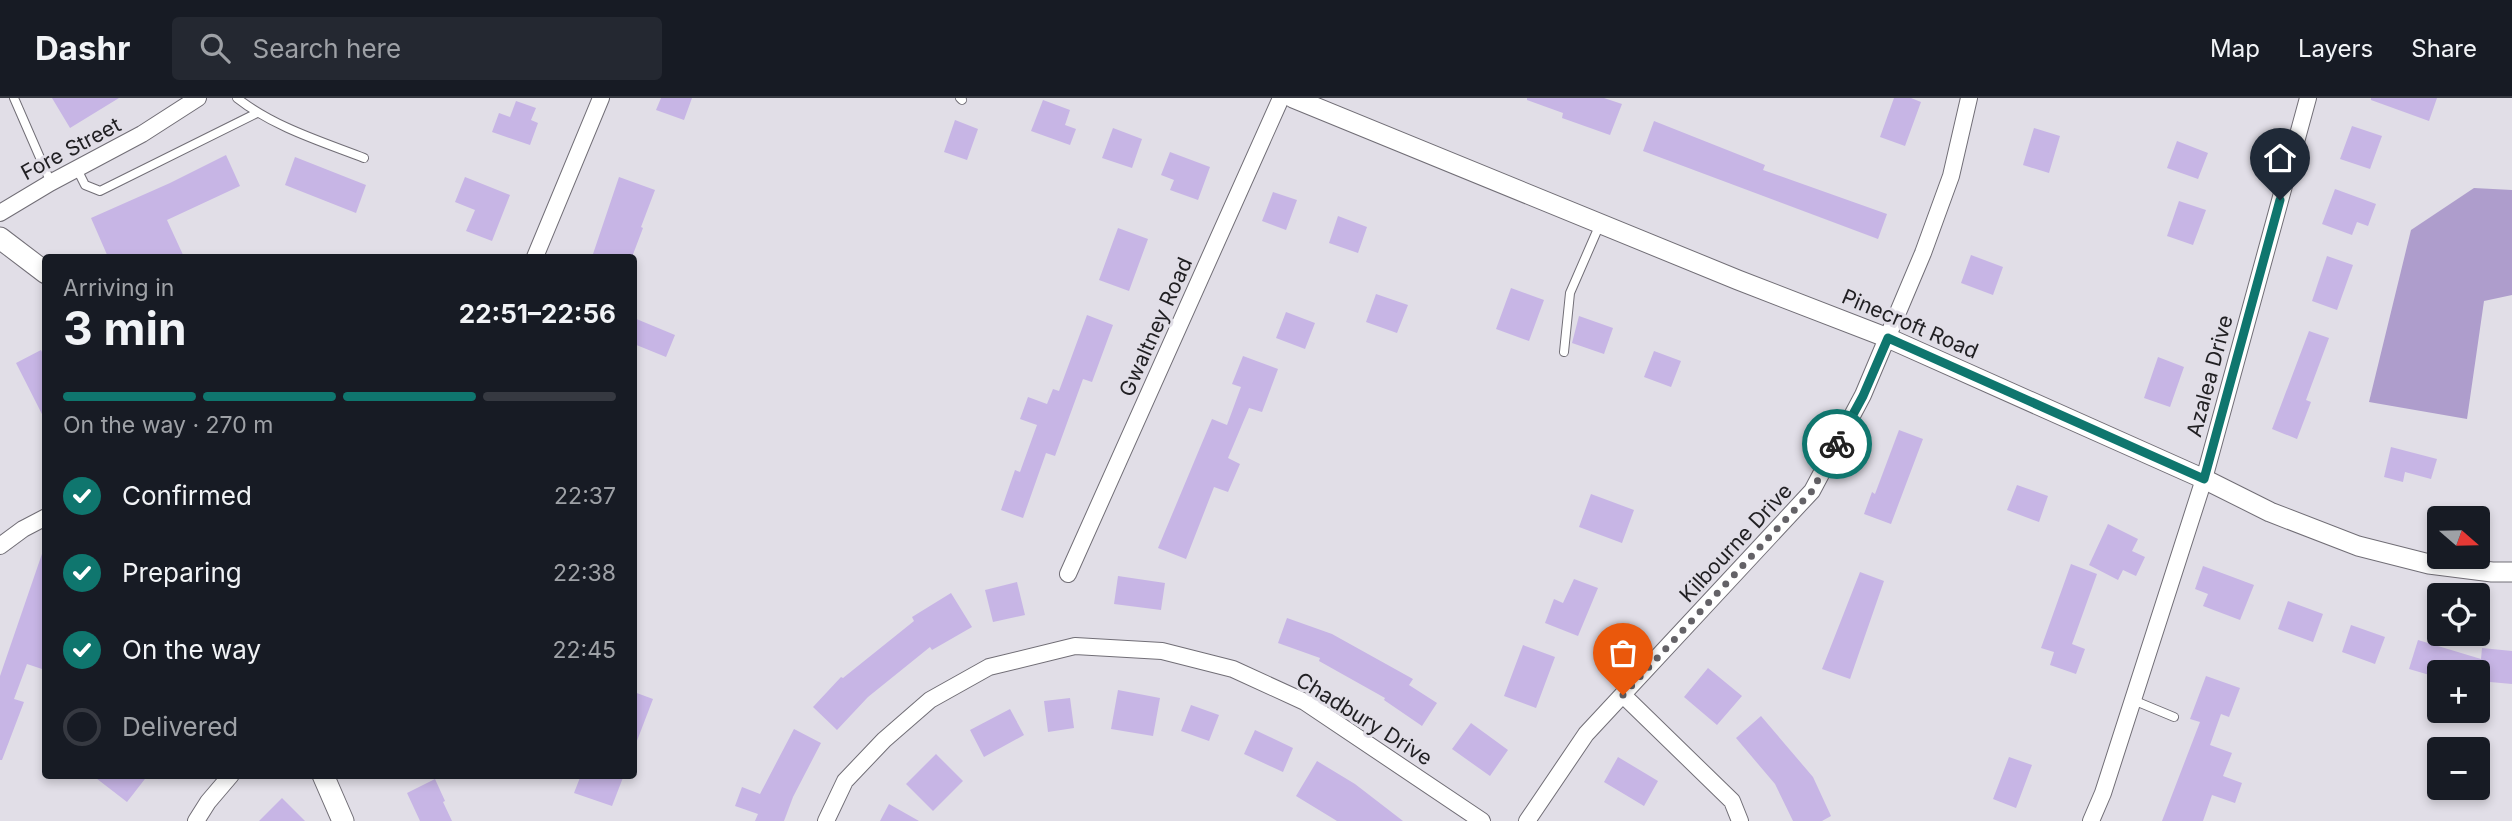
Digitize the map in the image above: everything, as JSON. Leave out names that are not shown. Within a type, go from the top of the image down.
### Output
[{"type":"main road","points":[[0,239],[42,271]]},
{"type":"main road","points":[[325,779],[343,821]]},
{"type":"street","name":"Fore Street","points":[[0,214],[142,134],[198,98]]},
{"type":"street","points":[[536,254],[601,98]]},
{"type":"street","name":"Gwaltney Road","points":[[1069,574],[1281,98]]},
{"type":"street","name":"Pinecroft Road","points":[[1293,98],[1738,280],[1888,338],[2204,479],[2270,512],[2358,546],[2429,564],[2512,572]]},
{"type":"street","name":"Kilbourne Drive","points":[[1527,821],[1586,734],[1812,491],[1863,396],[1923,253],[1951,176],[1969,98]]},
{"type":"street","name":"Azalea Drive","points":[[2091,821],[2204,479],[2308,98]]},
{"type":"street","points":[[0,546],[42,519]]},
{"type":"street","name":"Chadbury Drive","points":[[826,821],[845,781],[884,740],[930,700],[989,667],[1075,646],[1162,651],[1233,669],[1305,702],[1482,821]]},
{"type":"street","points":[[1623,695],[1732,801],[1740,821]]},
{"type":"street","points":[[195,821],[228,779]]},
{"type":"lane","points":[[13,98],[51,183]]},
{"type":"lane","points":[[237,98],[257,113],[364,158]]},
{"type":"lane","points":[[77,169],[85,185],[100,191],[257,113]]},
{"type":"lane","points":[[1564,352],[1570,293],[1600,224]]},
{"type":"lane","points":[[2133,700],[2174,717]]},
{"type":"shaded area","points":[[2474,188],[2512,190],[2512,295],[2484,301],[2467,419],[2369,402],[2411,230]]},
{"type":"building","points":[[52,98],[119,98],[70,128]]},
{"type":"building","points":[[661,98],[692,98],[684,120],[656,110]]},
{"type":"building","points":[[1527,98],[1604,98],[1622,104],[1610,135],[1562,118],[1563,113]]},
{"type":"building","points":[[1894,98],[1911,98],[1921,102],[1905,146],[1880,137]]},
{"type":"building","points":[[2371,98],[2437,98],[2429,121]]},
{"type":"building","points":[[1043,100],[1070,110],[1065,125],[1076,129],[1070,145],[1031,131]]},
{"type":"building","points":[[516,101],[536,108],[531,120],[538,123],[530,145],[492,132],[499,113],[510,117]]},
{"type":"building","points":[[955,120],[978,129],[967,160],[944,152]]},
{"type":"building","points":[[1654,121],[1765,165],[1763,170],[1887,214],[1878,239],[1643,151]]},
{"type":"building","points":[[2352,126],[2382,136],[2370,169],[2340,159]]},
{"type":"building","points":[[1113,128],[1142,139],[1132,168],[1102,158]]},
{"type":"building","points":[[2034,128],[2060,136],[2049,173],[2023,165]]},
{"type":"building","points":[[2177,141],[2208,153],[2198,179],[2167,168]]},
{"type":"building","points":[[1170,152],[1210,167],[1198,200],[1170,190],[1174,180],[1161,175]]},
{"type":"building","points":[[226,155],[240,186],[167,220],[183,254],[107,254],[91,218]]},
{"type":"building","points":[[295,157],[366,185],[356,213],[285,185]]},
{"type":"building","points":[[465,177],[510,195],[492,241],[466,231],[475,210],[455,202]]},
{"type":"building","points":[[619,177],[655,190],[633,254],[593,254]]},
{"type":"building","points":[[2335,189],[2376,204],[2368,226],[2357,222],[2352,235],[2322,224]]},
{"type":"building","points":[[1273,192],[1297,200],[1286,230],[1262,221]]},
{"type":"building","points":[[2179,201],[2206,210],[2193,245],[2167,236]]},
{"type":"building","points":[[1338,216],[1367,227],[1358,253],[1329,243]]},
{"type":"building","points":[[1118,228],[1148,239],[1129,291],[1099,280]]},
{"type":"building","points":[[1971,255],[2003,267],[1993,295],[1961,283]]},
{"type":"building","points":[[2327,256],[2353,265],[2337,310],[2312,301]]},
{"type":"building","points":[[1511,288],[1544,300],[1529,341],[1496,329]]},
{"type":"building","points":[[1376,294],[1408,305],[1397,333],[1366,322]]},
{"type":"building","points":[[1286,312],[1315,323],[1305,349],[1276,338]]},
{"type":"building","points":[[1087,315],[1113,325],[1092,382],[1083,379],[1055,456],[1046,453],[1023,518],[1001,510],[1015,470],[1020,472],[1037,425],[1020,419],[1028,397],[1047,404],[1053,389],[1059,391]]},
{"type":"building","points":[[1579,316],[1613,328],[1604,354],[1572,343]]},
{"type":"building","points":[[637,319],[675,335],[666,357],[637,345]]},
{"type":"building","points":[[2309,331],[2329,338],[2306,400],[2311,402],[2297,439],[2272,429]]},
{"type":"building","points":[[41,350],[42,414],[16,363]]},
{"type":"building","points":[[1654,351],[1681,361],[1671,387],[1644,377]]},
{"type":"building","points":[[1243,356],[1278,369],[1262,412],[1249,408],[1228,458],[1240,464],[1228,492],[1214,487],[1186,559],[1158,548],[1212,419],[1227,425],[1241,387],[1232,384]]},
{"type":"building","points":[[2158,357],[2184,367],[2170,407],[2144,398]]},
{"type":"building","points":[[1899,430],[1923,439],[1891,524],[1864,514],[1872,492],[1875,494]]},
{"type":"building","points":[[2391,447],[2437,459],[2431,479],[2405,472],[2403,482],[2384,477]]},
{"type":"building","points":[[2017,485],[2048,496],[2039,522],[2007,510]]},
{"type":"building","points":[[1591,494],[1634,510],[1622,543],[1579,527]]},
{"type":"building","points":[[2108,524],[2138,539],[2132,551],[2145,557],[2136,576],[2123,570],[2118,580],[2089,565]]},
{"type":"building","points":[[42,554],[42,669],[27,664],[14,699],[24,702],[2,760],[0,676]]},
{"type":"building","points":[[2071,564],[2097,574],[2072,644],[2085,649],[2076,674],[2050,665],[2054,652],[2041,648]]},
{"type":"building","points":[[2203,566],[2254,585],[2240,620],[2203,606],[2208,594],[2195,589]]},
{"type":"building","points":[[1860,572],[1884,581],[1850,679],[1822,669]]},
{"type":"building","points":[[1118,576],[1165,583],[1161,610],[1114,604]]},
{"type":"building","points":[[1574,579],[1598,588],[1578,636],[1545,623],[1554,599],[1563,603]]},
{"type":"building","points":[[1017,582],[1025,615],[993,622],[985,590]]},
{"type":"building","points":[[951,593],[972,627],[932,650],[930,647],[868,697],[837,730],[813,707],[841,677],[914,621],[912,617]]},
{"type":"building","points":[[2288,601],[2323,614],[2313,642],[2278,629]]},
{"type":"building","points":[[1287,618],[1332,634],[1413,679],[1409,685],[1437,703],[1422,726],[1384,700],[1385,698],[1319,661],[1320,658],[1278,643]]},
{"type":"building","points":[[2351,625],[2385,637],[2375,664],[2342,652]]},
{"type":"building","points":[[2418,640],[2427,643],[2427,646],[2438,646],[2481,659],[2482,648],[2512,651],[2512,684],[2490,682],[2490,660],[2427,660],[2427,674],[2409,669]]},
{"type":"building","points":[[1523,645],[1555,657],[1536,708],[1504,696]]},
{"type":"building","points":[[1708,668],[1742,696],[1717,725],[1684,697]]},
{"type":"building","points":[[2206,676],[2240,688],[2229,717],[2221,714],[2210,745],[2232,753],[2223,776],[2242,783],[2235,803],[2212,795],[2203,821],[2162,821],[2200,722],[2190,719]]},
{"type":"building","points":[[1118,690],[1160,698],[1153,736],[1111,729]]},
{"type":"building","points":[[637,693],[653,699],[637,741]]},
{"type":"building","points":[[1070,698],[1074,728],[1048,732],[1044,701]]},
{"type":"building","points":[[1191,705],[1219,715],[1209,741],[1181,731]]},
{"type":"building","points":[[1010,709],[1024,735],[984,757],[970,730]]},
{"type":"building","points":[[1761,716],[1813,777],[1831,816],[1822,821],[1793,821],[1775,784],[1736,738]]},
{"type":"building","points":[[1471,723],[1508,750],[1490,776],[1452,749]]},
{"type":"building","points":[[794,729],[821,743],[793,797],[784,821],[755,821],[758,814],[735,806],[742,787],[760,794]]},
{"type":"building","points":[[1255,730],[1293,748],[1283,772],[1244,754]]},
{"type":"building","points":[[936,754],[963,781],[933,811],[906,784]]},
{"type":"building","points":[[1618,757],[1658,781],[1644,806],[1604,782]]},
{"type":"building","points":[[2009,757],[2032,765],[2016,808],[1993,799]]},
{"type":"building","points":[[1317,761],[1355,784],[1403,821],[1337,821],[1296,796]]},
{"type":"building","points":[[97,779],[145,779],[127,802]]},
{"type":"building","points":[[435,779],[452,821],[420,821],[407,793]]},
{"type":"building","points":[[579,779],[622,779],[612,806],[574,793]]},
{"type":"building","points":[[282,798],[305,821],[259,821]]},
{"type":"building","points":[[889,804],[919,821],[880,821]]},
{"type":"way so far","points":[[1623,695],[1812,491],[1837,444]]},
{"type":"route","points":[[1837,444],[1863,396],[1888,338],[2204,479],[2280,200]]}]
